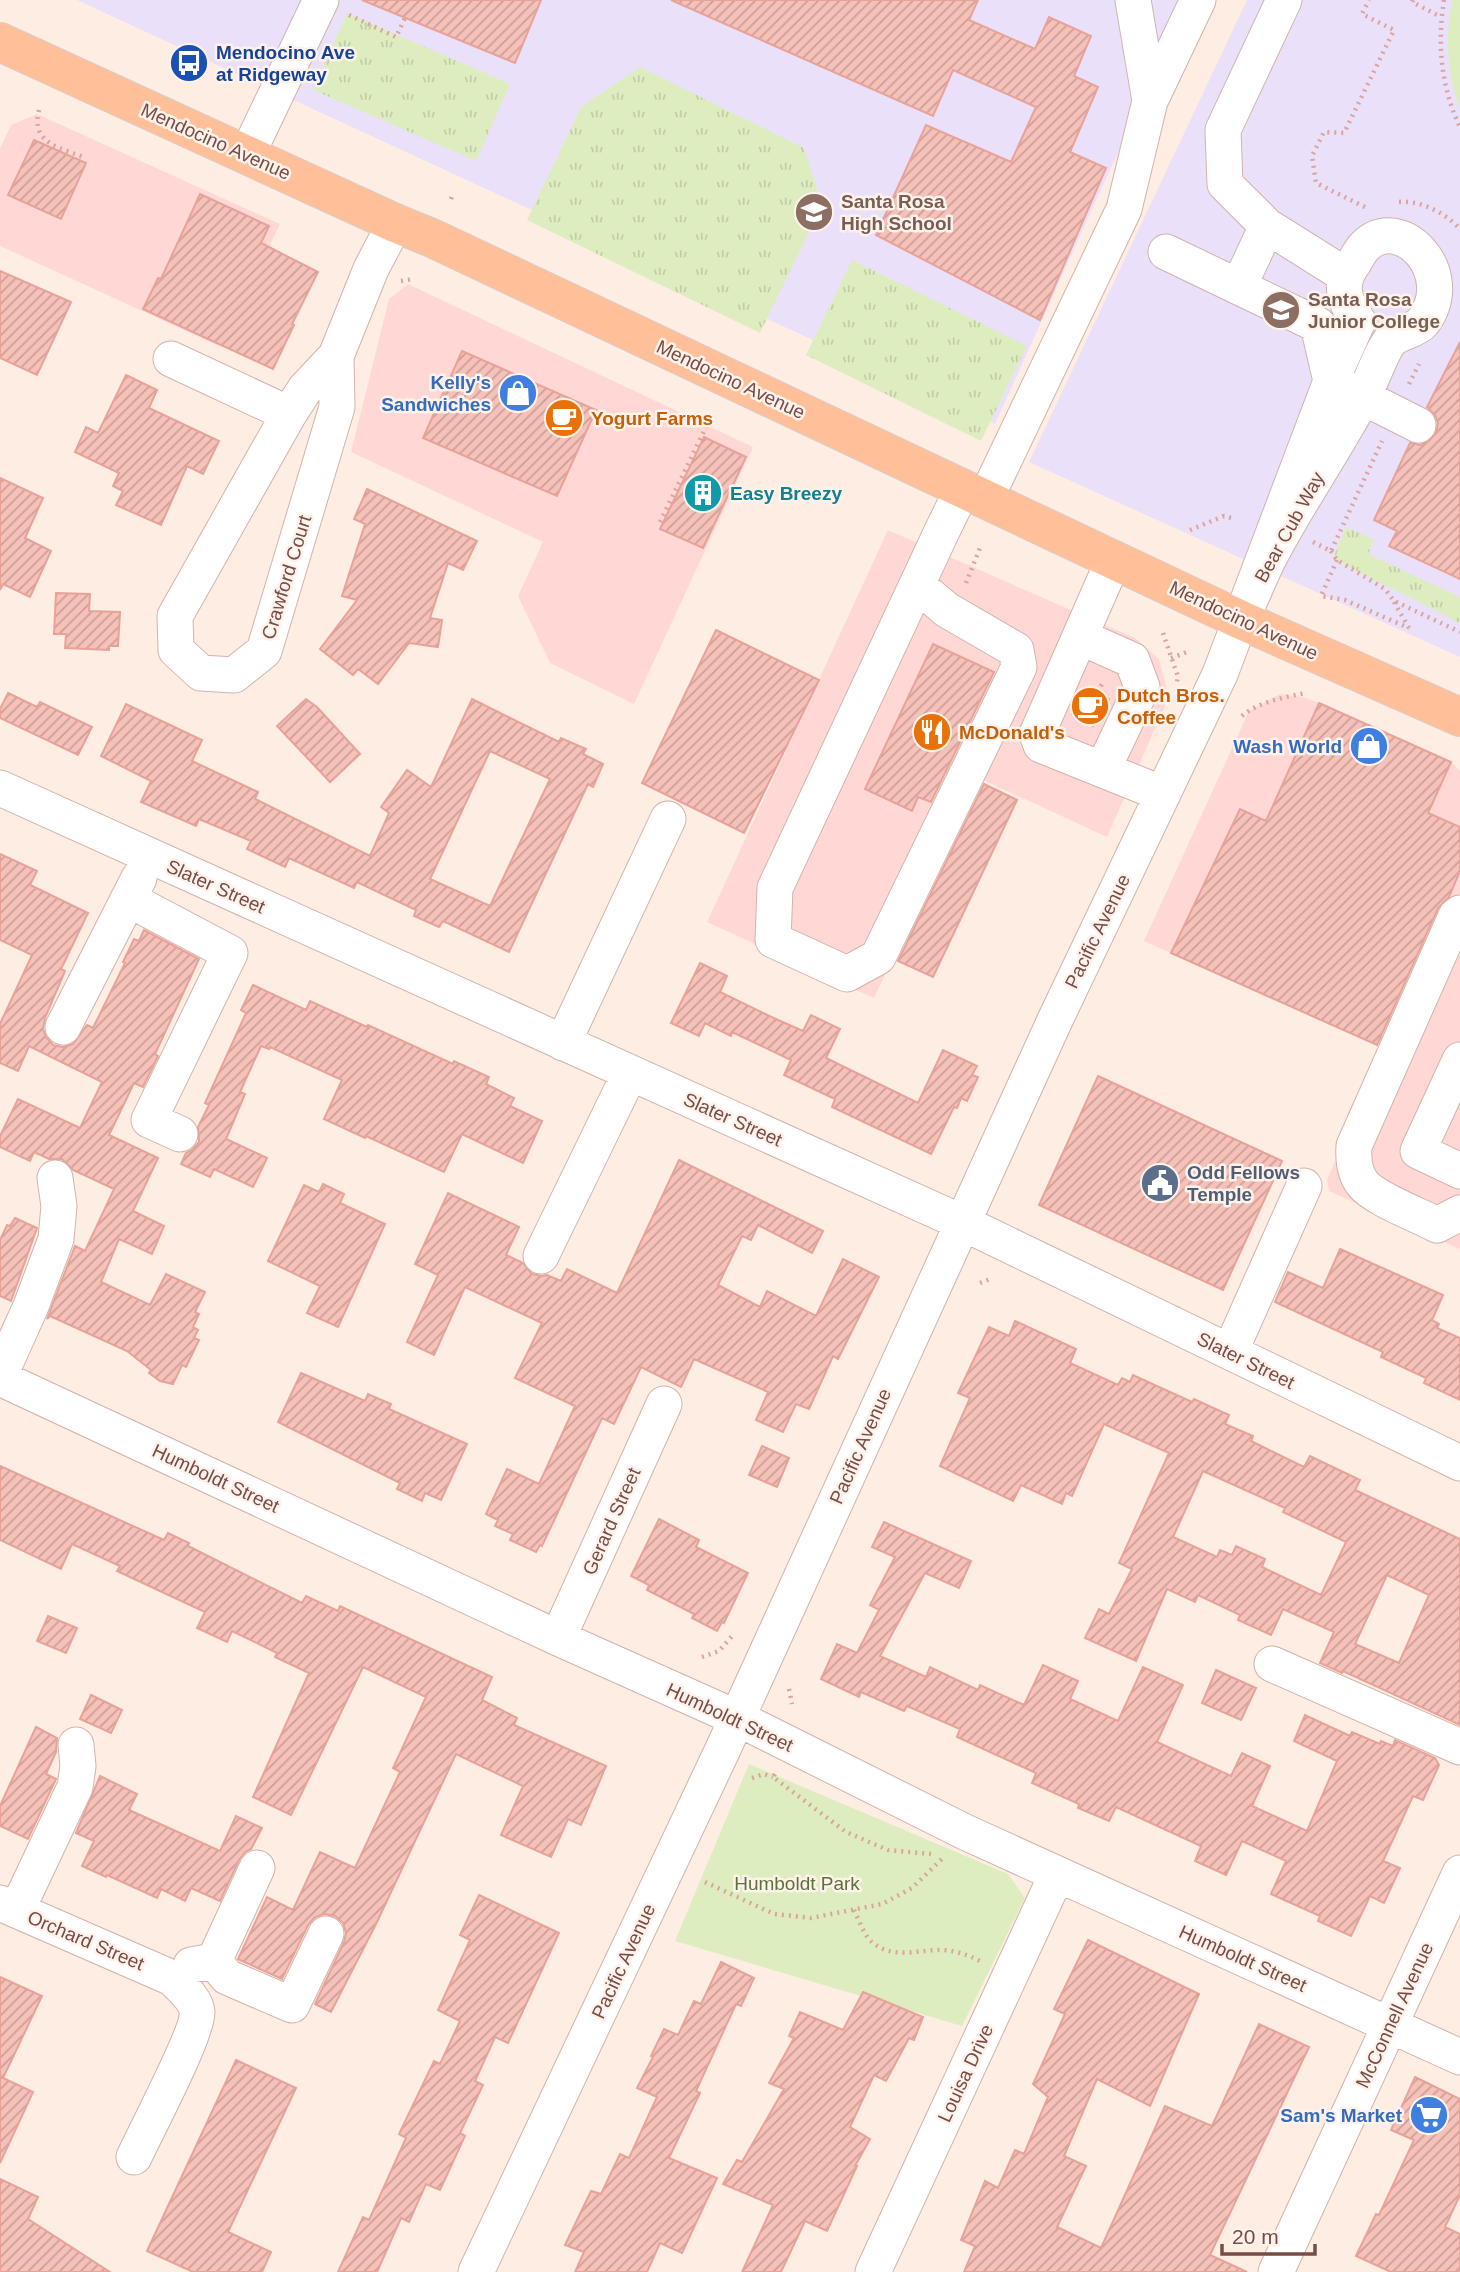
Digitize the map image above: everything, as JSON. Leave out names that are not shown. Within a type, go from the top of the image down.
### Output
[{"type":"main road","name":"Mendocino Avenue","points":[[0,42],[432,238],[1241,620],[1460,717]]},
{"type":"street","points":[[1133,0],[1150,102]]},
{"type":"street","points":[[917,585],[947,610],[1016,650],[1019,667],[878,957],[847,974],[773,940],[775,888],[917,585],[974,493],[1124,209],[1150,102],[1198,0]]},
{"type":"street","points":[[1284,0],[1223,130],[1225,184],[1267,226],[1345,275]]},
{"type":"street","points":[[247,155],[332,6]]},
{"type":"street","name":"Crawford Court","points":[[336,356],[337,407],[264,651],[234,675],[201,673],[176,650],[175,616],[289,414],[305,389],[336,356],[371,269],[395,223]]},
{"type":"street","points":[[1239,286],[1267,226]]},
{"type":"street","name":"Bear Cub Way","points":[[1376,239],[1406,239],[1432,256],[1441,285],[1439,300],[1432,314],[1420,326],[1390,341],[1363,397],[1267,561],[1241,620],[1331,381],[1358,321],[1348,307],[1343,291],[1345,275],[1366,245],[1376,239]]},
{"type":"street","points":[[1166,252],[1318,325],[1331,381],[1418,425]]},
{"type":"street","points":[[171,359],[289,414]]},
{"type":"street","points":[[1114,559],[1037,734],[1041,745],[1163,794]]},
{"type":"street","name":"Pacific Avenue","points":[[476,2272],[737,1718],[961,1222],[1220,674],[1241,620]]},
{"type":"street","points":[[1080,637],[1132,660],[1142,687],[1103,769]]},
{"type":"street","name":"Slater Street","points":[[0,788],[961,1222],[1460,1463]]},
{"type":"street","points":[[563,1043],[668,819]]},
{"type":"street","points":[[63,1027],[150,856]]},
{"type":"street","points":[[128,899],[230,953],[149,1120],[180,1134]]},
{"type":"street","points":[[1460,913],[1354,1146],[1353,1158],[1355,1170],[1371,1192],[1437,1225],[1460,1213]]},
{"type":"street","points":[[1460,1060],[1418,1151],[1460,1171]]},
{"type":"street","points":[[541,1256],[630,1073]]},
{"type":"street","points":[[0,1376],[31,1306],[56,1239],[59,1206],[55,1178]]},
{"type":"street","points":[[1230,1352],[1304,1186]]},
{"type":"street","name":"Humboldt Street","points":[[0,1376],[558,1638],[737,1718],[965,1832],[1460,2057]]},
{"type":"street","name":"Gerard Street","points":[[558,1638],[664,1404]]},
{"type":"street","points":[[1272,1664],[1460,1747]]},
{"type":"street","points":[[9,1907],[75,1787],[78,1766],[76,1745]]},
{"type":"street","points":[[214,1961],[257,1868]]},
{"type":"street","name":"McConnell Avenue","points":[[1276,2272],[1460,1873]]},
{"type":"street","name":"Louisa Drive","points":[[873,2272],[1057,1874]]},
{"type":"street","name":"Orchard Street","points":[[9,1907],[164,1974]]},
{"type":"street","points":[[214,1961],[227,1976],[292,2005],[326,1934]]},
{"type":"street","points":[[164,1974],[214,1961]]},
{"type":"street","points":[[134,2157],[192,2034],[197,2012],[190,1997],[164,1974]]},
{"type":"path","points":[[1369,0],[1362,14],[1394,30],[1344,133],[1324,132],[1312,156],[1314,184],[1373,211]]},
{"type":"path","points":[[1413,0],[1412,2],[1441,17]]},
{"type":"path","points":[[1444,0],[1441,17],[1442,77],[1460,127]]},
{"type":"path","points":[[332,6],[397,37],[405,18]]},
{"type":"path","points":[[39,110],[36,121],[44,140],[86,158]]},
{"type":"path","points":[[1393,203],[1409,201],[1423,205],[1449,218],[1460,229]]},
{"type":"path","points":[[400,282],[413,279]]},
{"type":"path","points":[[1409,385],[1421,360]]},
{"type":"path","points":[[660,522],[709,421]]},
{"type":"path","points":[[1331,551],[1384,436]]},
{"type":"path","points":[[1191,530],[1224,516],[1231,518]]},
{"type":"path","points":[[1307,547],[1311,541],[1331,551],[1337,560],[1385,589],[1409,628],[1345,600],[1321,596],[1337,560]]},
{"type":"path","points":[[965,586],[980,548]]},
{"type":"path","points":[[1394,601],[1460,632]]},
{"type":"path","points":[[1165,661],[1187,652]]},
{"type":"path","points":[[1242,716],[1288,696],[1306,693]]},
{"type":"path","points":[[980,1283],[993,1278]]},
{"type":"path","points":[[702,1657],[719,1651],[733,1635]]},
{"type":"path","points":[[789,1689],[792,1704]]},
{"type":"path","points":[[773,1777],[777,1771]]},
{"type":"path","points":[[705,1882],[774,1913],[811,1918],[882,1904],[912,1888],[933,1871],[947,1854],[888,1850],[846,1832],[773,1777],[764,1774],[752,1778]]},
{"type":"path","points":[[854,1910],[874,1944],[915,1954],[941,1950],[965,1954],[1010,1975]]},
{"type":"shaded area","name":"Santa Rosa High School","points":[[77,0],[1187,0],[995,424]]},
{"type":"shaded area","name":"Santa Rosa Junior College","points":[[1247,0],[1460,0],[1460,657],[1029,462]]},
{"type":"shaded area","points":[[37,114],[280,224],[221,347],[0,246],[0,148],[11,125]]},
{"type":"shaded area","points":[[408,284],[753,447],[634,704],[550,663],[518,596],[543,542],[351,452],[389,299]]},
{"type":"shaded area","points":[[888,530],[1135,638],[1159,659],[1169,697],[1107,837],[979,778],[874,998],[707,922]]},
{"type":"shaded area","points":[[1280,694],[1303,697],[1319,703],[1451,762],[1460,771],[1460,1249],[1329,1191],[1327,1180],[1384,1048],[1144,941],[1249,711]]},
{"type":"green space","points":[[1452,0],[1460,0],[1460,109],[1448,55]]},
{"type":"green space","points":[[347,13],[510,84],[476,161],[313,90]]},
{"type":"green space","points":[[640,67],[804,148],[822,205],[760,333],[527,220],[581,107]]},
{"type":"green space","points":[[852,260],[1027,346],[981,441],[806,355]]},
{"type":"green space","points":[[1346,527],[1374,540],[1368,554],[1460,597],[1460,623],[1333,559]]},
{"type":"green space","name":"Humboldt Park","points":[[749,1764],[1008,1874],[1025,1898],[962,2026],[675,1941]]},
{"type":"building","points":[[362,0],[541,0],[515,63]]},
{"type":"building","points":[[671,0],[978,0],[969,20],[1035,49],[1049,17],[1091,36],[1074,76],[1098,87],[1070,152],[1106,168],[1040,320],[876,235],[926,125],[1011,162],[1036,107],[953,70],[933,116]]},
{"type":"building","points":[[34,140],[86,163],[61,219],[8,195]]},
{"type":"building","points":[[200,194],[269,226],[261,243],[318,272],[273,369],[143,309],[158,278],[161,279]]},
{"type":"building","points":[[0,271],[71,302],[37,375],[0,358]]},
{"type":"building","points":[[1460,342],[1460,579],[1389,546],[1397,531],[1374,520],[1410,443],[1420,445],[1428,442],[1436,433],[1438,423],[1427,407]]},
{"type":"building","points":[[462,351],[596,410],[557,496],[423,438]]},
{"type":"building","points":[[126,375],[157,390],[149,408],[219,441],[203,474],[187,466],[161,525],[116,505],[123,491],[113,486],[119,473],[75,452],[86,427],[98,433]]},
{"type":"building","name":"Easy Breezy","points":[[704,437],[746,457],[703,548],[660,529]]},
{"type":"building","points":[[0,478],[43,498],[25,538],[51,551],[30,597],[3,584],[0,590]]},
{"type":"building","points":[[367,489],[477,541],[463,570],[448,563],[430,618],[442,620],[438,647],[409,643],[378,684],[358,669],[353,675],[320,649],[357,600],[342,596],[365,524],[354,519]]},
{"type":"building","points":[[56,593],[90,594],[89,611],[120,612],[118,646],[109,646],[109,650],[65,648],[66,634],[54,634]]},
{"type":"building","points":[[716,630],[819,680],[744,833],[642,783]]},
{"type":"building","name":"McDonald's","points":[[933,644],[994,672],[931,802],[918,797],[912,811],[865,789]]},
{"type":"building","name":"Dutch Bros. Coffee","points":[[1088,687],[1109,699],[1093,726],[1072,714]]},
{"type":"building","points":[[8,693],[37,707],[40,702],[92,727],[78,755],[0,718],[0,709]]},
{"type":"building","points":[[306,699],[317,707],[360,754],[330,782],[277,726]]},
{"type":"building","points":[[472,699],[559,742],[561,738],[586,749],[583,754],[603,764],[593,787],[588,784],[509,952],[443,921],[439,927],[414,916],[416,910],[357,882],[354,888],[289,858],[285,867],[247,849],[251,841],[199,819],[196,826],[141,802],[151,781],[101,756],[126,704],[202,740],[192,761],[258,792],[255,799],[370,856],[389,813],[381,807],[407,770],[431,787]],"holes":[[[490,751],[550,779],[490,906],[430,879]]]},
{"type":"building","points":[[1319,703],[1451,762],[1428,813],[1460,827],[1460,871],[1449,897],[1438,908],[1377,1045],[1171,953],[1240,809],[1266,821]]},
{"type":"building","points":[[984,784],[1017,800],[933,977],[898,961]]},
{"type":"building","points":[[0,854],[37,871],[30,885],[88,913],[61,969],[65,971],[45,1018],[43,1029],[53,1045],[63,1047],[73,1044],[87,1025],[93,1028],[134,939],[139,941],[144,930],[199,959],[155,1054],[158,1056],[143,1087],[134,1083],[109,1135],[158,1158],[133,1211],[164,1226],[152,1254],[119,1239],[101,1282],[150,1305],[166,1274],[205,1292],[195,1312],[199,1314],[193,1327],[198,1330],[194,1338],[199,1340],[186,1367],[182,1365],[173,1384],[160,1381],[127,1351],[50,1316],[47,1319],[75,1246],[85,1251],[114,1189],[73,1170],[62,1159],[49,1159],[34,1152],[30,1161],[0,1147],[0,1136],[18,1099],[80,1128],[102,1082],[29,1046],[18,1071],[0,1063],[0,1024],[32,955],[0,940]]},
{"type":"building","points":[[700,963],[727,976],[720,992],[778,1020],[803,1031],[811,1015],[840,1029],[826,1058],[918,1103],[943,1050],[977,1066],[972,1075],[978,1077],[967,1101],[961,1098],[957,1108],[954,1107],[931,1154],[832,1107],[835,1099],[784,1075],[791,1060],[732,1032],[731,1036],[705,1023],[699,1036],[671,1023]]},
{"type":"building","points":[[253,985],[306,1010],[310,1001],[453,1064],[454,1061],[489,1077],[486,1084],[514,1098],[510,1106],[542,1121],[523,1163],[462,1134],[444,1172],[366,1136],[365,1138],[324,1119],[342,1080],[270,1047],[261,1046],[240,1092],[245,1094],[226,1139],[267,1158],[253,1187],[214,1169],[210,1177],[181,1164],[186,1153],[199,1142],[198,1127],[209,1105],[205,1103],[246,1013],[241,1010]]},
{"type":"building","name":"Odd Fellows Temple","points":[[1098,1076],[1282,1161],[1223,1290],[1039,1205]]},
{"type":"building","points":[[679,1160],[823,1231],[812,1253],[758,1225],[751,1240],[742,1236],[718,1285],[760,1307],[767,1291],[816,1316],[843,1259],[879,1277],[838,1359],[833,1356],[809,1409],[796,1404],[783,1432],[756,1420],[768,1392],[694,1359],[681,1387],[641,1367],[614,1424],[602,1418],[542,1546],[540,1545],[536,1552],[510,1540],[513,1534],[495,1526],[498,1520],[486,1514],[507,1469],[539,1484],[575,1406],[515,1378],[542,1323],[465,1287],[434,1355],[407,1342],[438,1275],[415,1264],[448,1193],[519,1227],[506,1255],[523,1263],[532,1274],[547,1275],[561,1281],[567,1269],[617,1293]]},
{"type":"building","points":[[323,1184],[344,1194],[340,1203],[385,1224],[338,1327],[307,1313],[320,1286],[268,1261],[304,1185],[319,1192]]},
{"type":"building","points":[[15,1218],[37,1228],[11,1301],[0,1296],[0,1240],[7,1225],[10,1226]]},
{"type":"building","points":[[1340,1249],[1443,1295],[1432,1320],[1439,1324],[1437,1328],[1460,1338],[1460,1400],[1424,1383],[1426,1378],[1381,1357],[1383,1352],[1275,1302],[1288,1272],[1323,1288]]},
{"type":"building","points":[[1015,1321],[1076,1349],[1070,1363],[1118,1385],[1122,1378],[1130,1382],[1133,1375],[1192,1402],[1194,1399],[1229,1415],[1225,1424],[1253,1436],[1251,1441],[1304,1467],[1310,1456],[1360,1480],[1355,1490],[1460,1539],[1460,1725],[1320,1663],[1334,1632],[1283,1609],[1271,1635],[1238,1620],[1240,1615],[1198,1595],[1195,1602],[1167,1589],[1136,1661],[1085,1638],[1099,1609],[1109,1614],[1132,1569],[1119,1563],[1169,1453],[1104,1424],[1072,1496],[1066,1493],[1062,1504],[1021,1485],[1013,1501],[940,1466],[970,1398],[958,1393],[989,1327],[1009,1336]],"holes":[[[1203,1471],[1285,1508],[1283,1512],[1346,1542],[1321,1595],[1262,1567],[1265,1559],[1236,1546],[1232,1555],[1220,1550],[1217,1557],[1173,1537]],[[1387,1575],[1429,1595],[1399,1663],[1355,1644]]]},
{"type":"building","points":[[301,1373],[365,1401],[368,1394],[391,1404],[389,1409],[467,1444],[441,1500],[425,1493],[422,1501],[397,1489],[400,1483],[278,1422]]},
{"type":"building","points":[[762,1446],[789,1458],[777,1487],[749,1475]]},
{"type":"building","points":[[0,1466],[164,1540],[168,1533],[189,1543],[188,1546],[302,1603],[306,1596],[338,1611],[340,1606],[492,1677],[482,1700],[517,1718],[514,1725],[606,1766],[581,1825],[568,1819],[551,1857],[501,1835],[523,1786],[456,1754],[376,1924],[331,2012],[315,2004],[344,1942],[346,1933],[343,1923],[335,1916],[324,1914],[315,1917],[308,1925],[282,1979],[238,1959],[267,1897],[293,1910],[320,1852],[355,1868],[400,1772],[393,1768],[426,1697],[363,1667],[291,1815],[253,1797],[309,1673],[275,1657],[277,1653],[232,1631],[227,1642],[197,1628],[205,1612],[117,1571],[120,1566],[72,1544],[61,1569],[0,1540]]},
{"type":"building","points":[[659,1519],[699,1540],[696,1547],[748,1573],[724,1623],[722,1622],[717,1631],[692,1618],[694,1614],[647,1590],[649,1585],[631,1576]]},
{"type":"building","points":[[884,1522],[971,1561],[959,1588],[925,1573],[880,1656],[926,1677],[930,1667],[978,1690],[980,1685],[1024,1705],[1043,1665],[1078,1681],[1070,1699],[1118,1721],[1143,1667],[1183,1685],[1157,1742],[1231,1776],[1242,1753],[1270,1766],[1252,1806],[1307,1831],[1337,1761],[1294,1741],[1305,1715],[1350,1736],[1352,1732],[1380,1744],[1381,1741],[1393,1746],[1395,1740],[1435,1758],[1439,1765],[1423,1800],[1413,1796],[1383,1861],[1400,1868],[1384,1903],[1370,1896],[1351,1936],[1318,1921],[1320,1916],[1271,1894],[1286,1861],[1242,1841],[1226,1875],[1195,1861],[1201,1846],[1116,1807],[1109,1821],[1078,1808],[1079,1804],[1032,1783],[1036,1773],[957,1737],[960,1729],[907,1706],[904,1711],[861,1692],[859,1697],[821,1679],[837,1644],[857,1653],[879,1610],[870,1605],[895,1557],[872,1547]]},
{"type":"building","points":[[48,1616],[77,1628],[66,1653],[37,1641]]},
{"type":"building","points":[[1216,1670],[1256,1688],[1241,1720],[1202,1703]]},
{"type":"building","points":[[91,1695],[122,1710],[111,1733],[80,1719]]},
{"type":"building","points":[[36,1727],[57,1738],[56,1752],[46,1774],[56,1779],[28,1839],[0,1826],[0,1806]]},
{"type":"building","points":[[100,1776],[137,1794],[129,1810],[220,1851],[236,1816],[262,1828],[251,1849],[239,1860],[220,1901],[191,1888],[185,1901],[161,1889],[157,1898],[82,1866],[94,1841],[76,1833]]},
{"type":"building","points":[[479,1895],[559,1933],[508,2043],[495,2037],[475,2081],[483,2085],[460,2133],[465,2136],[440,2190],[426,2184],[409,2222],[401,2218],[377,2272],[338,2272],[363,2217],[369,2220],[406,2138],[399,2134],[434,2061],[440,2064],[460,2021],[438,2010],[470,1940],[460,1935]]},
{"type":"building","points":[[1088,1940],[1199,1994],[1150,2106],[1097,2079],[1064,2156],[1086,2166],[1057,2227],[1101,2248],[1165,2106],[1212,2126],[1259,2024],[1309,2047],[1210,2255],[1247,2272],[964,2272],[975,2246],[961,2240],[985,2181],[998,2188],[1015,2150],[1024,2154],[1048,2097],[1033,2084],[1065,2014],[1054,2009]]},
{"type":"building","points":[[721,1962],[754,1978],[741,2006],[736,2004],[696,2091],[700,2093],[669,2158],[717,2178],[682,2253],[660,2243],[647,2272],[575,2272],[584,2252],[565,2245],[591,2191],[601,2194],[620,2154],[629,2158],[657,2097],[637,2088],[653,2057],[651,2056],[664,2029],[678,2035],[694,2001],[701,2004]]},
{"type":"building","points":[[0,1977],[42,1996],[3,2078],[33,2092],[0,2163]]},
{"type":"building","points":[[863,1992],[923,2017],[914,2040],[909,2038],[886,2081],[874,2075],[850,2127],[870,2139],[855,2166],[827,2231],[805,2221],[781,2272],[742,2272],[773,2205],[723,2184],[737,2160],[742,2162],[784,2089],[769,2083],[794,2038],[789,2036],[800,2012],[843,2030]]},
{"type":"building","points":[[236,2060],[296,2088],[228,2232],[271,2252],[262,2272],[193,2272],[147,2251]]},
{"type":"building","points":[[1415,2077],[1460,2099],[1460,2195],[1445,2227],[1460,2234],[1460,2272],[1391,2272],[1356,2256],[1376,2214],[1379,2215],[1414,2140],[1391,2130]]},
{"type":"building","points":[[0,2179],[38,2197],[28,2219],[110,2272],[0,2272]]},
{"type":"place","name":"Mendocino Ave at Ridgeway","points":[[189,63]]},
{"type":"place","name":"Santa Rosa High School","points":[[814,212]]},
{"type":"place","name":"Santa Rosa Junior College","points":[[1281,310]]},
{"type":"place","name":"Kelly's Sandwiches","points":[[518,393]]},
{"type":"place","name":"Yogurt Farms","points":[[564,418]]},
{"type":"place","name":"Easy Breezy","points":[[703,493]]},
{"type":"place","name":"Dutch Bros. Coffee","points":[[1090,706]]},
{"type":"place","name":"McDonald's","points":[[932,732]]},
{"type":"place","name":"Wash World","points":[[1369,746]]},
{"type":"place","name":"Odd Fellows Temple","points":[[1160,1183]]},
{"type":"place","name":"Sam's Market","points":[[1429,2115]]}]
